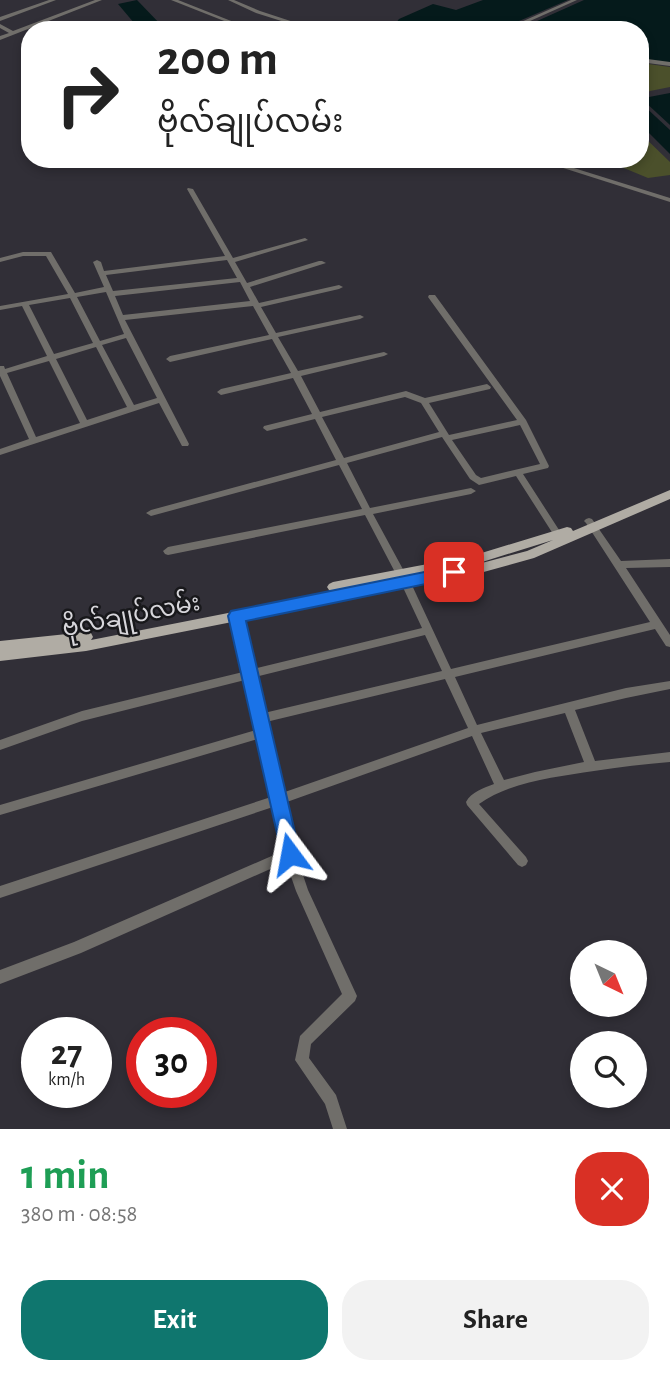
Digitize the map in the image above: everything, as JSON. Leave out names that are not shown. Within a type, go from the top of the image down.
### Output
[{"type":"main road","name":"ဗိုလ်ချုပ်လမ်း","points":[[0,646],[82,638],[403,577],[480,568],[530,555],[670,486]]},
{"type":"main road","name":"ဗိုလ်ချုပ်လမ်း","points":[[0,656],[86,646],[236,616],[475,560],[591,524],[670,494]]},
{"type":"street","points":[[0,19],[43,1],[54,0]]},
{"type":"street","points":[[43,21],[100,0]]},
{"type":"street","points":[[173,0],[228,21]]},
{"type":"street","points":[[230,0],[287,21]]},
{"type":"street","points":[[526,21],[575,0]]},
{"type":"street","points":[[43,1],[66,12]]},
{"type":"street","points":[[0,26],[13,33]]},
{"type":"street","points":[[0,38],[21,30]]},
{"type":"street","points":[[649,61],[670,64]]},
{"type":"street","points":[[567,168],[670,200]]},
{"type":"street","points":[[190,189],[343,460],[450,673],[500,785]]},
{"type":"street","points":[[102,273],[229,259],[305,240]]},
{"type":"street","points":[[0,260],[23,254],[48,254],[131,408]]},
{"type":"street","points":[[97,262],[128,335],[185,444]]},
{"type":"street","points":[[0,308],[109,292],[243,283],[322,264]]},
{"type":"street","points":[[120,318],[256,305],[339,287]]},
{"type":"street","points":[[424,401],[472,477],[480,482],[540,468],[546,464],[523,422],[432,298]]},
{"type":"street","points":[[25,304],[85,424]]},
{"type":"street","points":[[170,359],[360,317]]},
{"type":"street","points":[[34,440],[1,370],[128,335]]},
{"type":"street","points":[[221,392],[384,354]]},
{"type":"street","points":[[267,428],[406,394],[424,401],[486,387]]},
{"type":"street","points":[[0,452],[161,399]]},
{"type":"street","points":[[151,513],[343,460],[446,436],[523,422]]},
{"type":"street","points":[[518,473],[558,535]]},
{"type":"street","points":[[168,551],[471,491]]},
{"type":"street","points":[[591,524],[668,637]]},
{"type":"street","points":[[619,565],[670,563]]},
{"type":"street","points":[[236,616],[290,854],[302,891],[350,996],[305,1041],[302,1060],[331,1100],[340,1129]]},
{"type":"street","points":[[260,719],[658,624]]},
{"type":"street","points":[[0,745],[82,716],[429,630]]},
{"type":"street","points":[[0,892],[278,800],[475,730],[670,685]]},
{"type":"street","points":[[568,707],[592,767]]},
{"type":"street","points":[[0,810],[263,733]]},
{"type":"street","points":[[522,861],[472,803],[500,785],[527,777],[670,757]]},
{"type":"street","points":[[0,977],[76,948],[290,854]]},
{"type":"green space","points":[[649,64],[670,67],[670,87],[650,91]]},
{"type":"green space","points":[[649,142],[670,162],[670,175],[648,178],[624,168],[649,168]]},
{"type":"shaded area","points":[[137,0],[157,21],[132,21],[118,4]]},
{"type":"shaded area","points":[[483,0],[568,0],[519,21],[398,21],[433,4],[456,10]]},
{"type":"shaded area","points":[[584,0],[670,0],[670,63],[649,60],[649,21],[537,21]]},
{"type":"shaded area","points":[[670,93],[670,125],[649,106],[649,97]]},
{"type":"shaded area","points":[[649,110],[670,130],[670,154],[649,133]]},
{"type":"route","points":[[290,854],[236,616],[454,572]]}]
